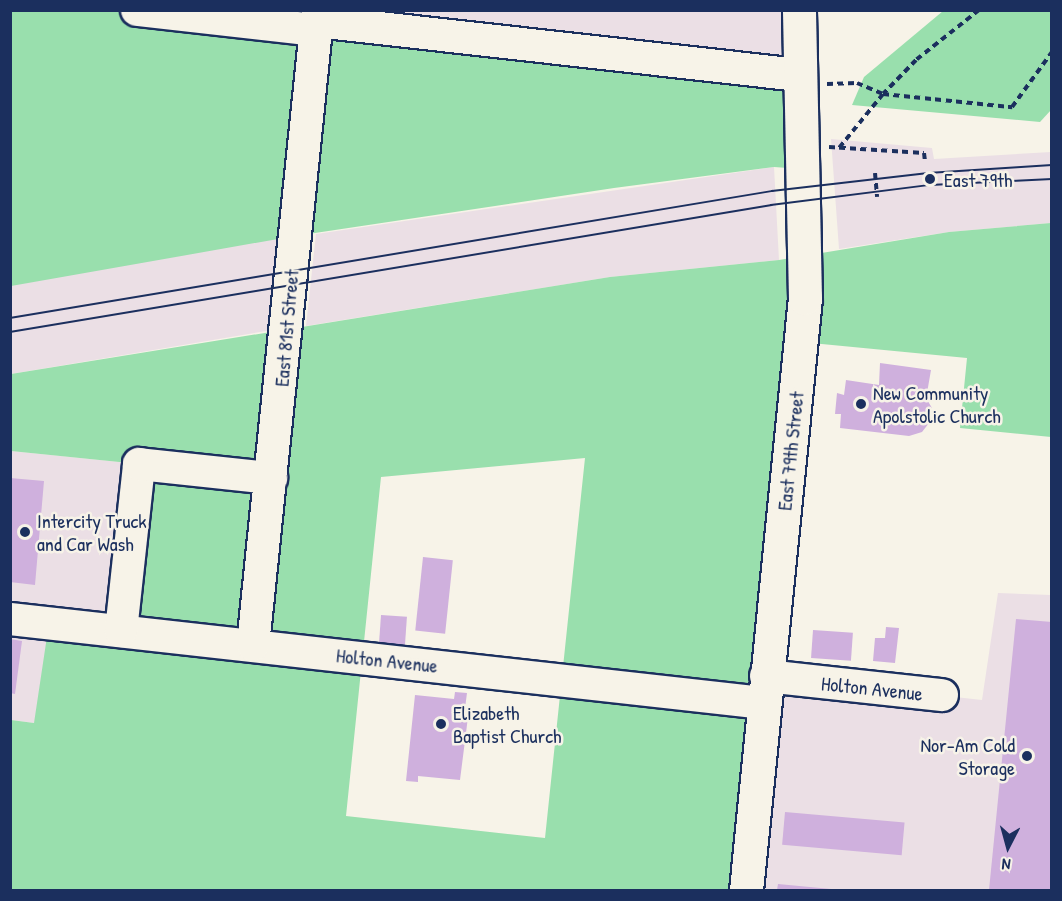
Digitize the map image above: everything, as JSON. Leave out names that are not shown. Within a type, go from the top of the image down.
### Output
[{"type":"main road","name":"East 79th Street","points":[[746,891],[805,298],[814,80],[799,10]]},
{"type":"street","points":[[137,10],[317,21],[814,80]]},
{"type":"street","name":"East 81st Street","points":[[253,645],[317,21]]},
{"type":"street","points":[[121,631],[139,464],[270,478]]},
{"type":"street","name":"Holton Avenue","points":[[10,619],[253,645],[765,690],[942,695]]},
{"type":"path","points":[[839,148],[883,94],[916,60],[979,10]]},
{"type":"path","points":[[814,80],[857,83],[883,94],[1012,106],[1052,52]]},
{"type":"path","points":[[829,147],[924,153],[925,161]]},
{"type":"path","points":[[874,173],[877,197]]},
{"type":"shaded area","points":[[318,10],[799,11],[800,75]]},
{"type":"shaded area","points":[[831,139],[932,148],[934,159],[1051,152],[1051,223],[949,232],[839,249]]},
{"type":"shaded area","points":[[774,167],[779,260],[610,277],[306,326],[316,234]]},
{"type":"shaded area","points":[[279,236],[272,330],[11,374],[11,283]]},
{"type":"shaded area","points":[[11,451],[139,464],[121,631],[34,723],[11,720]]},
{"type":"shaded area","points":[[998,593],[1051,595],[1051,890],[746,890],[766,676],[982,700]]},
{"type":"green space","points":[[11,11],[318,11],[800,75],[802,169],[774,167],[614,188],[295,236],[11,286]]},
{"type":"green space","points":[[943,11],[1051,11],[1051,110],[1040,122],[852,105],[864,77]]},
{"type":"green space","points":[[1051,223],[1051,437],[960,428],[967,358],[801,342],[746,890],[11,890],[11,720],[34,723],[49,623],[121,631],[139,464],[11,451],[11,374],[610,277],[779,260],[949,232]],"holes":[[[585,458],[545,838],[346,816],[381,477]]]},
{"type":"building","points":[[880,363],[931,370],[927,393],[923,393],[932,408],[929,423],[922,432],[909,436],[840,428],[841,414],[835,414],[837,393],[844,395],[846,380],[879,385]]},
{"type":"building","name":"Intercity Truck and Car Wash","points":[[10,478],[44,481],[35,585],[10,582]]},
{"type":"building","points":[[423,557],[453,560],[445,634],[415,631]]},
{"type":"building","points":[[381,615],[407,617],[405,645],[379,643]]},
{"type":"building","name":"Nor-Am Cold Storage","points":[[1016,619],[1052,622],[1052,890],[989,890]]},
{"type":"building","points":[[886,627],[899,628],[895,663],[873,661],[875,638],[885,638]]},
{"type":"building","points":[[813,630],[853,633],[851,661],[811,658]]},
{"type":"building","points":[[10,639],[22,641],[15,694],[10,693]]},
{"type":"building","points":[[455,692],[467,693],[464,716],[468,717],[460,780],[418,776],[418,782],[406,781],[415,695],[454,699]]},
{"type":"building","points":[[785,812],[905,822],[902,855],[782,845]]},
{"type":"building","points":[[778,884],[831,889],[831,890],[777,890]]},
{"type":"tram line","points":[[10,318],[772,191],[928,173],[1052,165]]},
{"type":"tram line","points":[[10,332],[771,205],[930,185],[1052,179]]},
{"type":"place","name":"East 79th","points":[[930,179]]},
{"type":"place","name":"New Community Apolstolic Church","points":[[861,404]]},
{"type":"place","name":"Intercity Truck and Car Wash","points":[[25,532]]},
{"type":"place","name":"Elizabeth Baptist Church","points":[[441,724]]},
{"type":"place","name":"Nor-Am Cold Storage","points":[[1027,756]]}]
